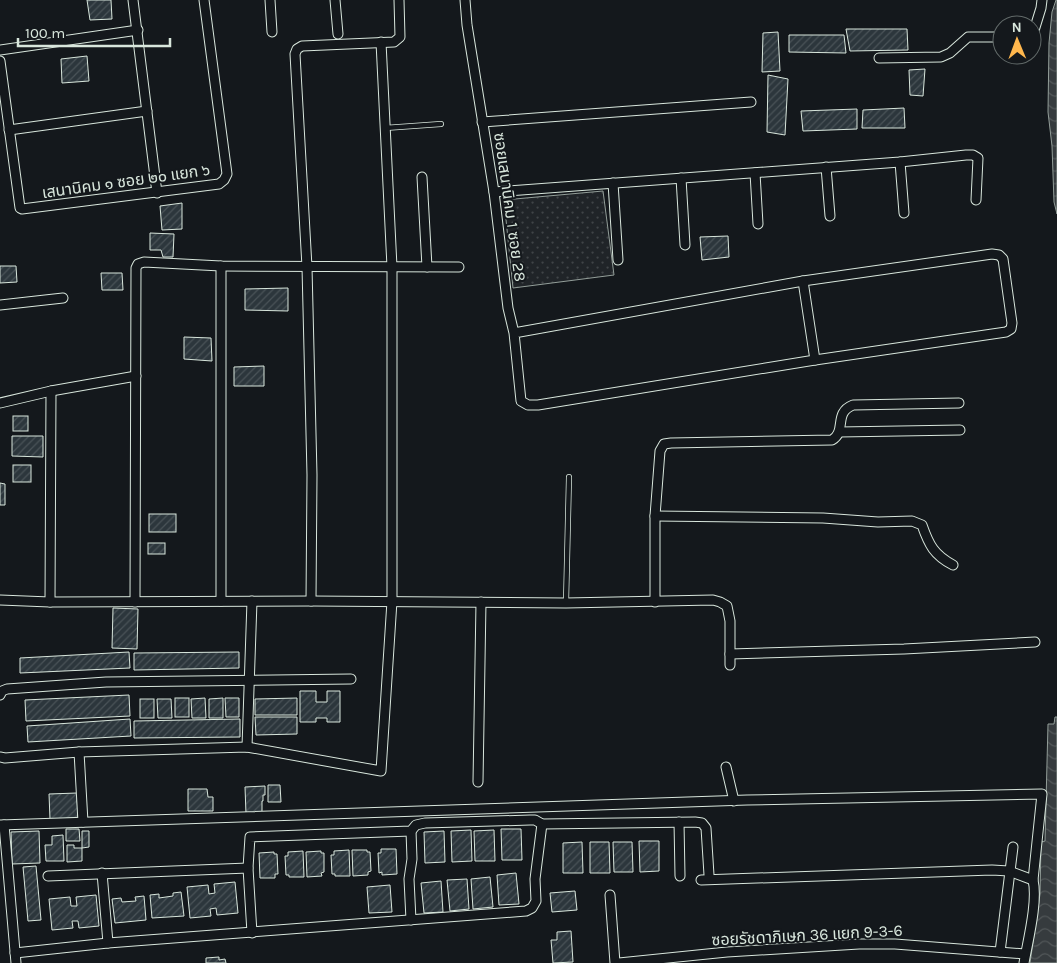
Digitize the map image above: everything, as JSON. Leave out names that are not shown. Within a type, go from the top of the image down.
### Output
[{"type":"street","points":[[133,0],[157,193]]},
{"type":"street","name":"เสนานิคม ๑ ซอย ๒๐ แยก ๖","points":[[9,130],[20,208],[25,210],[219,184],[227,174],[204,0]]},
{"type":"street","points":[[270,0],[272,32]]},
{"type":"street","points":[[335,0],[338,34]]},
{"type":"street","points":[[311,600],[312,475],[307,267],[295,54],[302,46],[394,42],[400,36],[399,0]]},
{"type":"street","name":"ซอยเสนานิคม 1 ซอย 28","points":[[465,0],[467,24],[494,192],[508,308],[514,333],[521,401],[528,405],[538,405],[816,360]]},
{"type":"street","points":[[1039,15],[1042,0]]},
{"type":"street","points":[[0,50],[138,30]]},
{"type":"street","points":[[879,58],[941,57],[950,53],[968,37],[992,37]]},
{"type":"street","points":[[0,757],[79,752],[247,747],[381,771],[392,602],[392,267],[380,42]]},
{"type":"street","points":[[0,60],[9,130],[147,111]]},
{"type":"street","points":[[482,122],[751,102]]},
{"type":"street","points":[[494,192],[973,155],[978,158],[976,200]]},
{"type":"street","points":[[900,162],[904,213]]},
{"type":"street","points":[[826,167],[830,216]]},
{"type":"street","points":[[754,173],[758,224]]},
{"type":"street","points":[[422,177],[427,268]]},
{"type":"street","points":[[681,178],[685,244]]},
{"type":"street","points":[[613,183],[618,260]]},
{"type":"street","points":[[514,333],[803,280],[992,254],[999,255],[1003,259],[1012,323],[1011,329],[1006,332],[816,360],[803,280]]},
{"type":"street","points":[[135,602],[136,268],[138,264],[144,262],[222,266],[459,267]]},
{"type":"street","points":[[221,601],[222,266]]},
{"type":"street","points":[[0,305],[63,298]]},
{"type":"street","points":[[0,403],[51,391],[136,376]]},
{"type":"street","points":[[50,602],[51,391]]},
{"type":"street","points":[[655,602],[655,516],[660,451],[664,444],[832,440],[839,432],[842,414],[846,408],[853,405],[959,403]]},
{"type":"street","points":[[839,432],[960,430]]},
{"type":"street","points":[[655,516],[823,518],[878,522],[912,521],[922,525],[928,543],[940,558],[953,565]]},
{"type":"street","points":[[0,600],[50,602],[311,600],[566,603],[713,600],[727,606],[730,621],[730,665]]},
{"type":"street","points":[[247,747],[252,601]]},
{"type":"street","points":[[478,782],[481,602]]},
{"type":"street","points":[[730,654],[904,649],[1035,642]]},
{"type":"street","points":[[0,695],[2,691],[7,689],[106,682],[351,679]]},
{"type":"street","points":[[79,752],[83,822]]},
{"type":"street","points":[[726,767],[734,800]]},
{"type":"street","points":[[16,963],[2,825],[734,800],[1042,794],[1033,880],[1035,886],[1025,959]]},
{"type":"street","points":[[411,920],[409,879],[412,859],[411,831],[416,825],[425,823],[535,820],[542,824],[702,823],[706,828],[705,877],[992,870],[1009,871],[1033,880]]},
{"type":"street","points":[[679,822],[680,876]]},
{"type":"street","points":[[15,953],[108,943],[526,911],[532,908],[536,901],[535,879],[542,824]]},
{"type":"street","points":[[252,933],[248,868],[250,837],[411,831]]},
{"type":"street","points":[[1000,952],[1013,847]]},
{"type":"street","points":[[48,876],[248,868]]},
{"type":"street","points":[[102,873],[108,943]]},
{"type":"street","points":[[610,894],[615,963]]},
{"type":"street","name":"ซอยรัชดาภิเษก 36 แยก 9-3-6","points":[[619,963],[727,952],[859,944],[895,944],[1000,952],[1025,959]]},
{"type":"lane","points":[[385,128],[441,124]]},
{"type":"lane","points":[[566,603],[569,478]]},
{"type":"shaded area","points":[[603,191],[614,275],[513,288],[504,200]]},
{"type":"water","points":[[1056,0],[1057,214],[1054,202],[1052,146],[1048,112],[1049,43],[1052,12]]},
{"type":"water","points":[[1055,717],[1057,717],[1057,963],[1030,963],[1040,894],[1041,842],[1045,841],[1048,724],[1054,724]]},
{"type":"building","points":[[87,0],[111,0],[112,19],[90,20]]},
{"type":"building","points":[[846,29],[907,29],[908,50],[850,51]]},
{"type":"building","points":[[778,32],[780,71],[762,72],[763,33]]},
{"type":"building","points":[[789,35],[844,35],[846,53],[789,52]]},
{"type":"building","points":[[87,56],[89,81],[62,83],[61,59]]},
{"type":"building","points":[[925,69],[923,96],[910,95],[909,70]]},
{"type":"building","points":[[768,75],[788,79],[785,135],[767,132]]},
{"type":"building","points":[[904,108],[905,128],[862,128],[863,110]]},
{"type":"building","points":[[857,109],[857,129],[803,131],[801,111]]},
{"type":"building","points":[[182,203],[182,229],[162,230],[160,206]]},
{"type":"building","points":[[150,233],[174,234],[173,257],[163,257],[161,250],[150,250]]},
{"type":"building","points":[[728,236],[729,257],[702,260],[700,237]]},
{"type":"building","points":[[0,266],[16,266],[17,282],[0,283]]},
{"type":"building","points":[[101,273],[122,273],[123,290],[102,290]]},
{"type":"building","points":[[288,288],[288,311],[245,310],[245,289]]},
{"type":"building","points":[[184,337],[211,338],[212,361],[184,359]]},
{"type":"building","points":[[264,366],[264,386],[234,386],[234,367]]},
{"type":"building","points":[[13,416],[28,416],[28,431],[13,431]]},
{"type":"building","points":[[12,436],[43,436],[43,457],[12,456]]},
{"type":"building","points":[[13,465],[31,465],[31,482],[13,482]]},
{"type":"building","points":[[0,483],[5,484],[5,505],[0,505]]},
{"type":"building","points":[[149,514],[176,514],[176,532],[149,532]]},
{"type":"building","points":[[148,543],[165,543],[165,554],[148,554]]},
{"type":"building","points":[[113,608],[138,609],[137,649],[112,648]]},
{"type":"building","points":[[129,652],[130,668],[20,673],[20,658]]},
{"type":"building","points":[[239,652],[239,668],[134,670],[134,653]]},
{"type":"building","points":[[300,691],[316,691],[316,702],[327,702],[327,691],[340,691],[340,722],[327,722],[327,718],[316,718],[316,722],[300,722]]},
{"type":"building","points":[[129,695],[130,716],[26,721],[25,700]]},
{"type":"building","points":[[175,698],[189,698],[189,717],[175,717]]},
{"type":"building","points":[[205,698],[206,718],[192,718],[191,699]]},
{"type":"building","points":[[223,698],[223,718],[209,718],[209,699]]},
{"type":"building","points":[[225,698],[239,698],[239,717],[226,717]]},
{"type":"building","points":[[297,698],[297,715],[255,715],[255,699]]},
{"type":"building","points":[[140,699],[154,699],[154,718],[140,718]]},
{"type":"building","points":[[157,699],[171,699],[172,718],[158,718]]},
{"type":"building","points":[[255,717],[297,717],[297,734],[256,735]]},
{"type":"building","points":[[130,719],[131,736],[28,742],[27,726]]},
{"type":"building","points":[[240,719],[240,737],[134,738],[134,721]]},
{"type":"building","points":[[268,785],[280,785],[281,802],[268,802]]},
{"type":"building","points":[[265,786],[262,814],[246,814],[245,787]]},
{"type":"building","points":[[188,789],[207,789],[208,797],[213,797],[213,811],[188,811]]},
{"type":"building","points":[[77,793],[78,818],[50,819],[49,794]]},
{"type":"building","points":[[66,829],[79,829],[80,841],[66,841]]},
{"type":"building","points":[[501,829],[521,829],[522,860],[502,860]]},
{"type":"building","points":[[471,830],[472,861],[452,862],[451,831]]},
{"type":"building","points":[[494,830],[495,861],[475,861],[474,831]]},
{"type":"building","points":[[39,831],[40,863],[12,864],[11,832]]},
{"type":"building","points":[[82,831],[89,831],[89,847],[82,848]]},
{"type":"building","points":[[444,831],[445,862],[425,863],[424,832]]},
{"type":"building","points":[[63,835],[64,861],[46,861],[45,845],[52,845],[52,836]]},
{"type":"building","points":[[639,841],[659,841],[659,871],[640,872]]},
{"type":"building","points":[[582,842],[583,873],[563,873],[563,843]]},
{"type":"building","points":[[590,842],[609,842],[610,873],[590,873]]},
{"type":"building","points":[[613,842],[632,842],[633,872],[614,872]]},
{"type":"building","points":[[67,845],[74,845],[74,848],[82,848],[82,861],[67,862]]},
{"type":"building","points":[[381,849],[396,849],[397,874],[382,875],[382,872],[379,873],[378,853],[381,853]]},
{"type":"building","points":[[349,850],[350,876],[335,876],[335,874],[332,874],[331,855],[334,855],[334,851]]},
{"type":"building","points":[[352,850],[367,850],[367,852],[370,852],[371,871],[368,872],[368,875],[353,876]]},
{"type":"building","points":[[303,851],[304,877],[289,877],[289,875],[286,875],[285,856],[288,856],[288,852]]},
{"type":"building","points":[[321,851],[321,853],[324,853],[324,872],[321,873],[322,876],[307,877],[306,852]]},
{"type":"building","points":[[274,852],[274,854],[277,854],[278,874],[275,874],[275,878],[260,878],[259,853]]},
{"type":"building","points":[[36,866],[41,920],[28,921],[23,867]]},
{"type":"building","points":[[516,873],[519,904],[499,905],[497,875]]},
{"type":"building","points":[[490,877],[493,907],[473,909],[471,879]]},
{"type":"building","points":[[467,879],[469,909],[450,911],[447,880]]},
{"type":"building","points":[[441,881],[443,912],[424,913],[421,883]]},
{"type":"building","points":[[235,882],[238,913],[217,915],[216,908],[210,909],[211,916],[190,918],[187,887],[208,885],[209,894],[215,893],[214,884]]},
{"type":"building","points":[[390,885],[392,912],[369,913],[367,887]]},
{"type":"building","points":[[575,891],[577,910],[552,912],[550,893]]},
{"type":"building","points":[[181,892],[184,916],[152,918],[150,895],[159,894],[159,898],[173,896],[173,893]]},
{"type":"building","points":[[96,895],[99,926],[79,928],[78,921],[72,921],[73,928],[52,930],[49,899],[70,897],[71,906],[77,906],[76,897]]},
{"type":"building","points":[[144,896],[146,920],[115,923],[112,899],[121,898],[122,902],[136,901],[135,897]]},
{"type":"building","points":[[571,931],[573,962],[553,963],[551,940],[557,940],[557,932]]},
{"type":"building","points":[[219,957],[219,960],[225,959],[226,963],[206,963],[206,958]]}]
